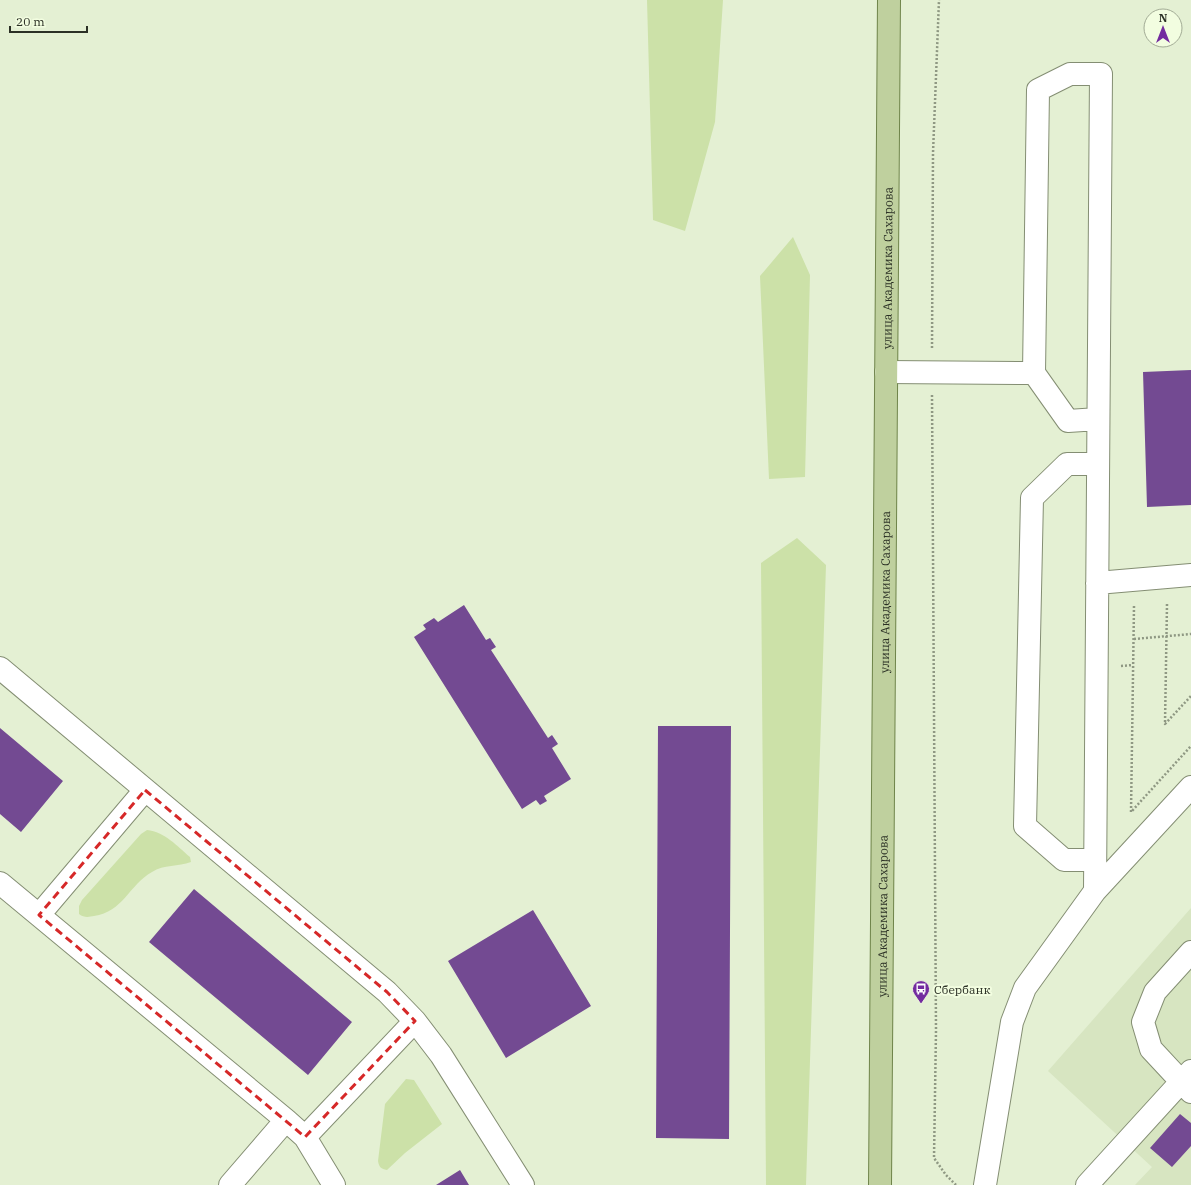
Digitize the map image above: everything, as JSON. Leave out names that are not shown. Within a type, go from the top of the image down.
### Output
[{"type":"main road","name":"улица Академика Сахарова","points":[[880,1185],[889,0]]},
{"type":"street","points":[[1095,891],[1101,74],[1070,74],[1038,90],[1034,373],[1068,421],[1098,420]]},
{"type":"street","points":[[886,372],[1034,373]]},
{"type":"street","points":[[1095,860],[1064,860],[1025,826],[1032,498],[1067,464],[1098,464]]},
{"type":"street","points":[[1097,583],[1191,575]]},
{"type":"street","points":[[0,668],[387,992],[415,1021],[441,1055],[523,1185]]},
{"type":"street","points":[[985,1185],[1012,1022],[1025,988],[1095,891],[1191,787]]},
{"type":"street","points":[[39,915],[145,790]]},
{"type":"street","points":[[0,883],[305,1137],[334,1185]]},
{"type":"street","points":[[1087,1185],[1188,1082],[1151,1049],[1143,1022],[1155,992],[1191,952]]},
{"type":"street","points":[[305,1137],[415,1021]]},
{"type":"street","points":[[230,1185],[286,1120]]},
{"type":"path","points":[[939,0],[933,153],[932,372],[936,1030],[934,1158],[946,1175],[956,1185]]},
{"type":"path","points":[[1167,604],[1165,724],[1191,696]]},
{"type":"path","points":[[1134,606],[1131,812],[1191,746]]},
{"type":"path","points":[[1134,639],[1191,634]]},
{"type":"highlighted area","points":[[145,790],[387,992],[415,1021],[305,1137],[39,915]]},
{"type":"shaded area","points":[[647,0],[723,0],[715,122],[685,231],[653,220]]},
{"type":"shaded area","points":[[793,237],[810,275],[805,477],[769,479],[760,276]]},
{"type":"shaded area","points":[[797,538],[826,565],[806,1185],[766,1185],[761,563]]},
{"type":"shaded area","points":[[147,830],[153,831],[170,840],[190,857],[191,862],[157,869],[144,877],[119,904],[104,913],[88,917],[79,914],[79,906],[82,900],[141,834]]},
{"type":"shaded area","points":[[1191,908],[1191,1185],[1135,1185],[1152,1167],[1048,1071]]},
{"type":"shaded area","points":[[406,1079],[414,1080],[442,1124],[405,1153],[387,1170],[385,1170],[379,1165],[378,1161],[385,1104]]},
{"type":"building","points":[[1191,370],[1191,505],[1147,507],[1143,372]]},
{"type":"building","points":[[464,605],[486,640],[490,638],[496,647],[491,650],[548,738],[552,735],[558,744],[552,748],[571,779],[544,796],[547,801],[540,805],[536,800],[522,809],[414,637],[426,629],[423,625],[434,618],[438,622]]},
{"type":"building","points":[[658,726],[731,726],[729,1139],[656,1138]]},
{"type":"building","points":[[0,728],[63,781],[21,832],[0,814]]},
{"type":"building","points":[[194,889],[352,1022],[308,1075],[149,942]]},
{"type":"building","points":[[533,910],[591,1006],[506,1058],[448,961]]},
{"type":"building","points":[[1180,1114],[1191,1123],[1191,1146],[1172,1167],[1150,1148]]},
{"type":"building","points":[[460,1170],[469,1185],[436,1185]]},
{"type":"place","name":"Сбербанк","points":[[921,1004]]}]
